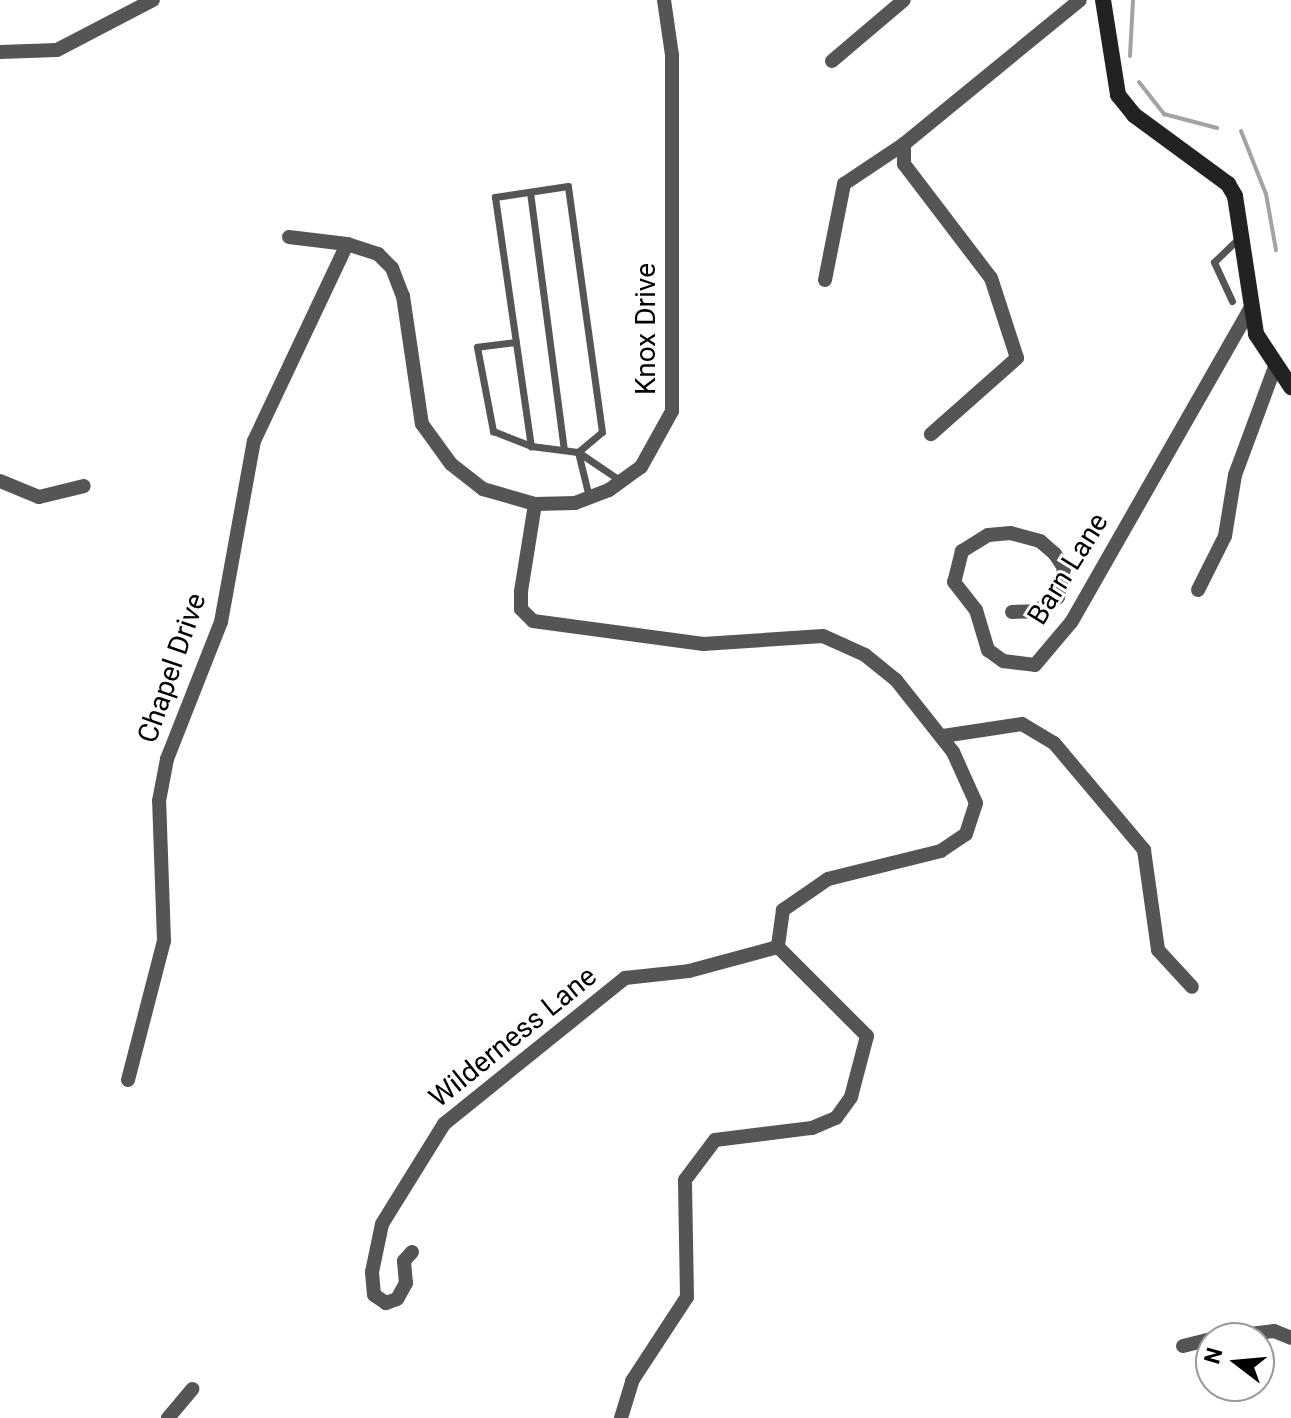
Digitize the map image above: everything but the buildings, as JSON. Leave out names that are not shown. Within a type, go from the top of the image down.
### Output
[{"type":"street","points":[[0,52],[57,50],[153,0]]},
{"type":"street","name":"Knox Drive","points":[[289,237],[347,244],[378,254],[392,268],[403,296],[422,424],[451,464],[483,489],[535,504],[589,497],[621,481],[641,467],[672,411],[672,55],[664,0]]},
{"type":"street","points":[[832,61],[904,0]]},
{"type":"street","points":[[825,280],[844,184],[904,144],[1080,0]]},
{"type":"street","points":[[1103,0],[1118,95],[1134,115],[1228,184],[1242,236],[1256,334],[1291,387]]},
{"type":"street","points":[[904,144],[904,164],[991,278],[1017,358],[931,434]]},
{"type":"street","name":"Chapel Drive","points":[[128,1080],[164,941],[159,801],[167,759],[221,622],[254,441],[347,244]]},
{"type":"street","name":"Barn Lane","points":[[1012,612],[1036,611],[1058,597],[1064,568],[1055,554],[1040,541],[1011,533],[988,535],[962,551],[954,582],[976,610],[988,650],[1003,661],[1035,665],[1072,621],[1251,307]]},
{"type":"street","points":[[1198,590],[1225,536],[1235,475],[1275,367]]},
{"type":"street","points":[[0,481],[39,497],[84,486]]},
{"type":"street","points":[[535,504],[521,591],[521,609],[533,621],[703,644],[823,636],[865,655],[896,680],[943,736],[976,803],[966,834],[941,851],[828,879],[783,910],[778,947],[867,1036],[851,1097],[836,1118],[812,1128],[715,1140],[685,1180],[687,1297],[632,1381],[621,1418]]},
{"type":"street","points":[[943,736],[1022,724],[1054,743],[1144,850],[1158,950],[1192,987]]},
{"type":"street","name":"Wilderness Lane","points":[[412,1252],[404,1261],[406,1283],[397,1299],[386,1303],[374,1295],[372,1272],[382,1224],[444,1124],[625,978],[689,971],[778,947]]},
{"type":"street","points":[[1183,1346],[1195,1343]]},
{"type":"street","points":[[168,1418],[192,1389]]},
{"type":"lane","points":[[531,446],[495,197],[568,186],[602,432],[578,452]]},
{"type":"lane","points":[[530,192],[564,450]]},
{"type":"lane","points":[[1232,301],[1214,262],[1242,236]]},
{"type":"lane","points":[[516,342],[477,347],[493,431],[531,446],[578,452],[621,481]]},
{"type":"lane","points":[[578,452],[589,497]]},
{"type":"waterway","points":[[1130,56],[1133,0]]},
{"type":"waterway","points":[[1139,82],[1164,114],[1217,128]]},
{"type":"waterway","points":[[1241,131],[1266,194],[1276,250]]}]
